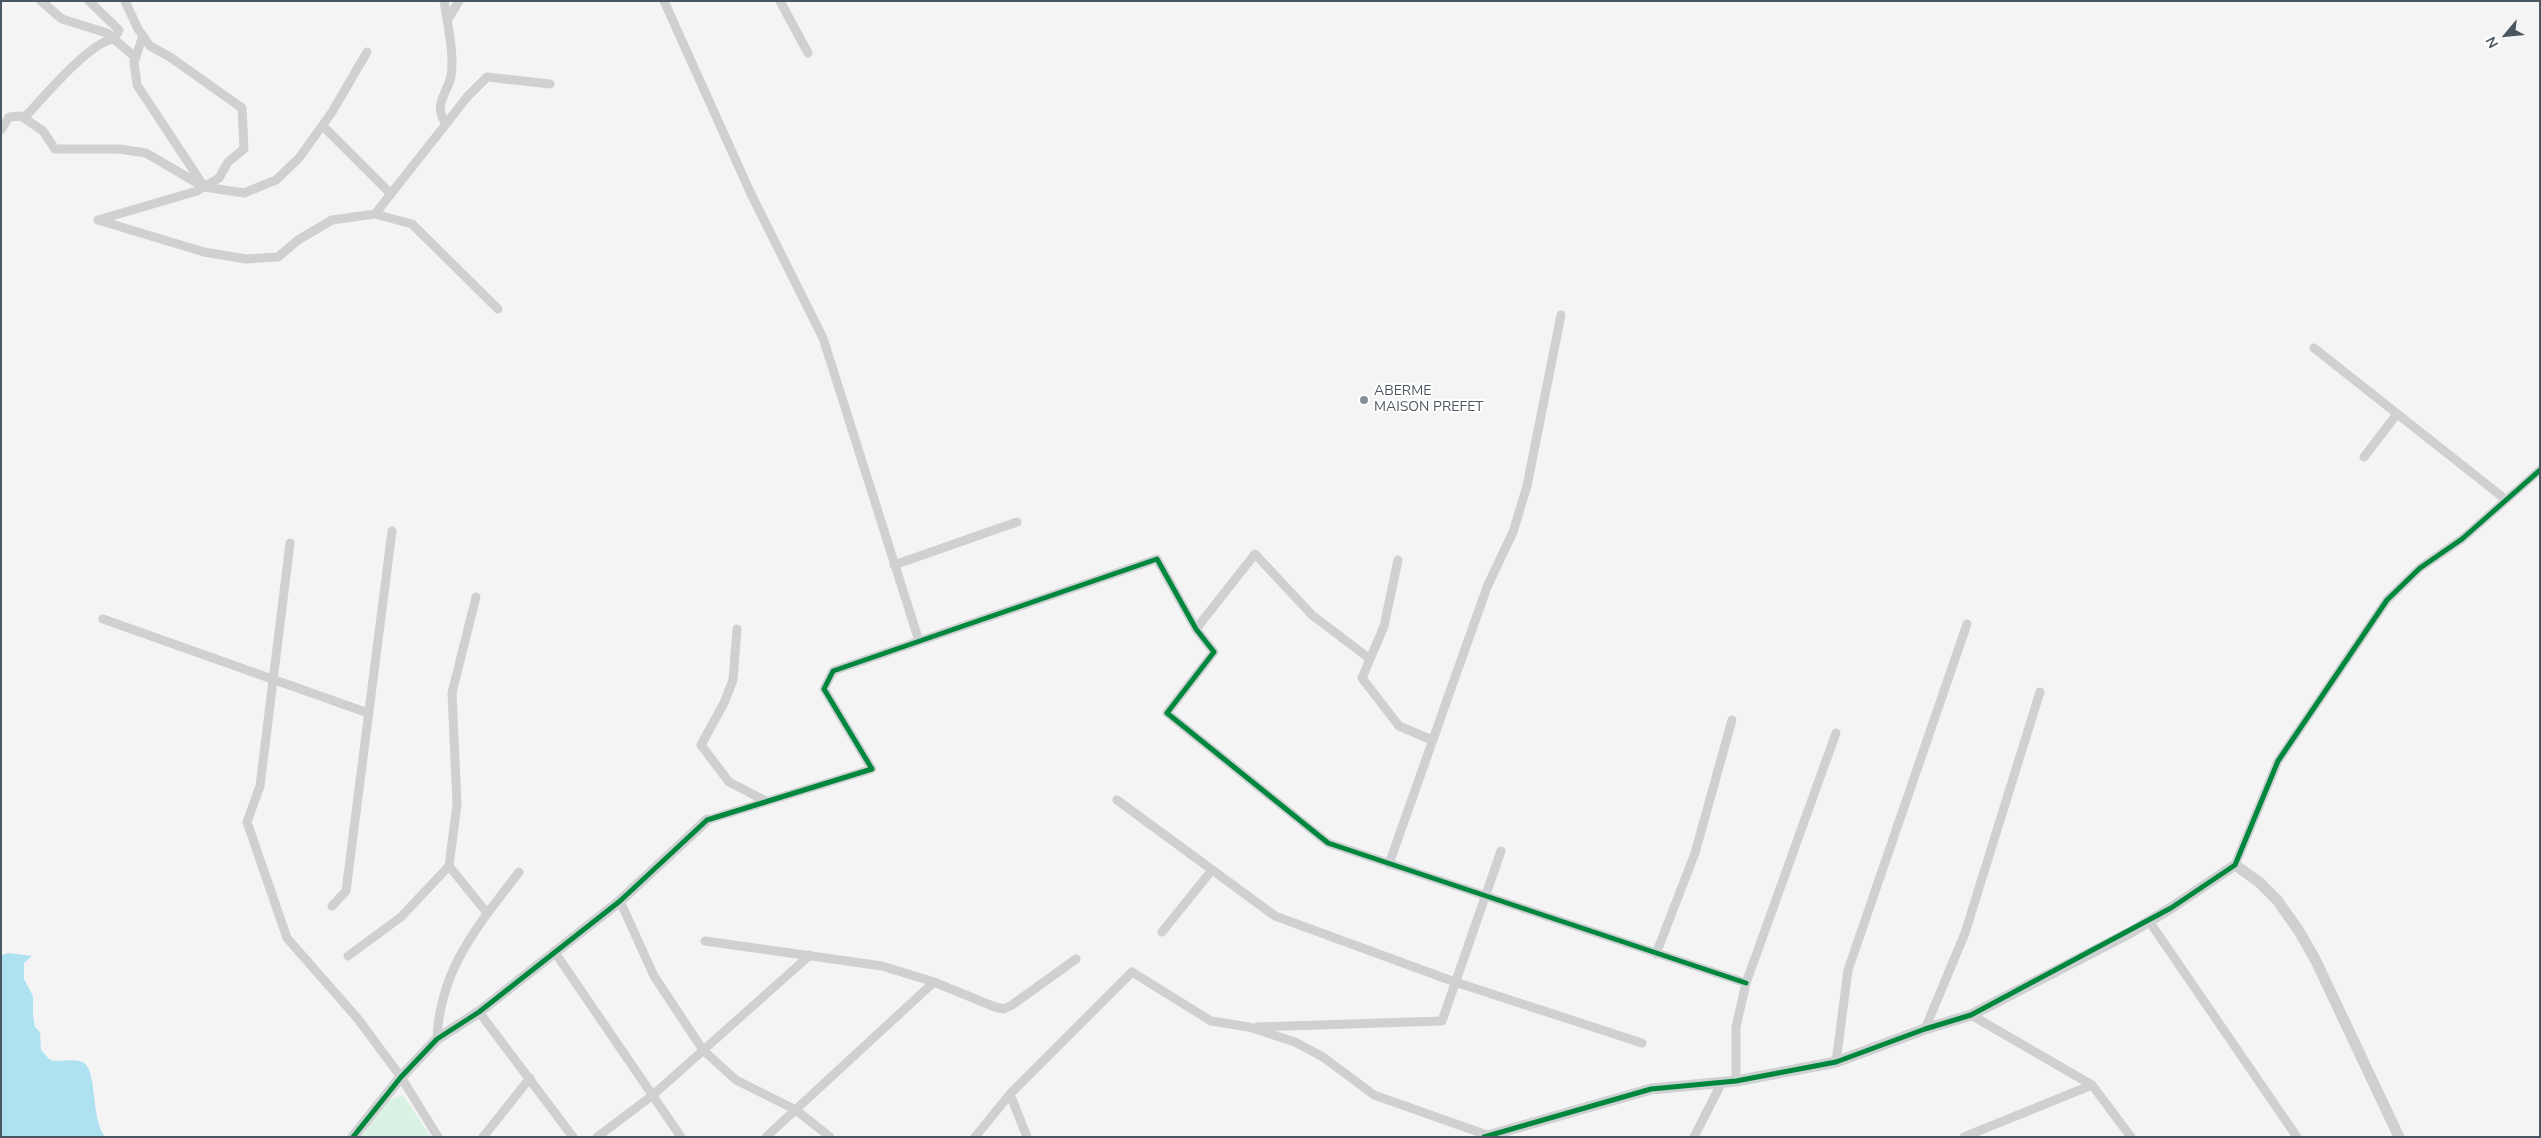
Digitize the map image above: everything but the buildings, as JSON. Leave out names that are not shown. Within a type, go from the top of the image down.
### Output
[{"type":"street","points":[[41,1],[62,19],[107,33],[136,58]]},
{"type":"street","points":[[89,1],[119,30],[114,39]]},
{"type":"street","points":[[125,1],[150,46],[170,57],[242,108],[244,148],[228,162],[219,178],[197,191],[98,220],[204,252],[246,259],[278,257],[298,240],[332,220],[375,214],[412,224],[498,309]]},
{"type":"street","points":[[444,1],[450,79],[440,102],[440,116],[446,124]]},
{"type":"street","points":[[447,21],[459,1]]},
{"type":"street","points":[[664,1],[751,194],[823,338],[919,641]]},
{"type":"street","points":[[780,1],[808,53]]},
{"type":"street","points":[[143,36],[134,62],[137,85],[204,187]]},
{"type":"street","points":[[24,118],[83,58],[105,40],[114,39]]},
{"type":"street","points":[[1,130],[9,118],[21,116],[43,131],[55,149],[119,149],[146,154],[204,187],[244,194],[276,180],[299,158],[323,126],[367,52]]},
{"type":"street","points":[[375,214],[467,97],[487,77],[550,84]]},
{"type":"street","points":[[323,126],[391,194]]},
{"type":"street","points":[[1389,864],[1488,587],[1513,532],[1525,495],[1561,315]]},
{"type":"street","points":[[2314,348],[2505,499]]},
{"type":"street","points":[[2364,457],[2398,414]]},
{"type":"street","points":[[1249,1027],[1295,1042],[1310,1050],[1374,1095],[1486,1136],[1651,1089],[1736,1081],[1836,1062],[1925,1029],[1971,1015],[2149,922],[2235,865],[2278,761],[2387,600],[2420,568],[2462,539],[2540,470]]},
{"type":"street","points":[[894,565],[1016,522]]},
{"type":"street","points":[[332,906],[346,891],[392,531]]},
{"type":"street","points":[[290,543],[260,786],[247,822],[287,938],[358,1018],[401,1078],[438,1137]]},
{"type":"street","points":[[1196,629],[1255,554],[1312,615],[1370,659]]},
{"type":"street","points":[[353,1137],[401,1078],[437,1040],[479,1012],[554,951],[620,901],[706,820],[872,769],[824,689],[833,671],[1157,559],[1196,629],[1214,652],[1168,713],[1328,843],[1746,984]]},
{"type":"street","points":[[1398,560],[1384,626],[1362,678],[1399,726],[1432,740]]},
{"type":"street","points":[[348,956],[401,918],[449,866],[457,804],[452,693],[476,597]]},
{"type":"street","points":[[103,619],[274,678],[368,713]]},
{"type":"street","points":[[1836,1062],[1848,970],[1968,624]]},
{"type":"street","points":[[737,629],[733,680],[724,703],[701,745],[729,782],[766,801]]},
{"type":"street","points":[[1925,1029],[1964,933],[2040,692]]},
{"type":"street","points":[[1656,954],[1695,853],[1732,720]]},
{"type":"street","points":[[1736,1081],[1736,1027],[1746,984],[1836,733]]},
{"type":"street","points":[[1117,800],[1275,916],[1455,982],[1642,1043]]},
{"type":"street","points":[[975,1137],[1010,1094],[1132,972],[1211,1022],[1249,1027],[1442,1021],[1501,851]]},
{"type":"street","points":[[2235,865],[2259,882],[2277,900],[2300,931],[2399,1137]]},
{"type":"street","points":[[449,866],[487,913]]},
{"type":"street","points":[[1162,932],[1212,870]]},
{"type":"street","points":[[437,1040],[438,1013],[458,955],[487,913],[519,872]]},
{"type":"street","points":[[620,901],[654,976],[703,1050],[736,1080],[796,1110],[830,1137]]},
{"type":"street","points":[[2149,922],[2298,1137]]},
{"type":"street","points":[[705,940],[882,966],[934,982],[1004,1009],[1076,959]]},
{"type":"street","points":[[554,951],[681,1137]]},
{"type":"street","points":[[597,1137],[653,1095],[810,955]]},
{"type":"street","points":[[766,1137],[934,982]]},
{"type":"street","points":[[479,1012],[573,1137]]},
{"type":"street","points":[[1971,1015],[2092,1085],[2131,1137]]},
{"type":"street","points":[[483,1137],[530,1078]]},
{"type":"street","points":[[1694,1137],[1722,1082]]},
{"type":"street","points":[[1964,1137],[2092,1085]]},
{"type":"street","points":[[1010,1094],[1027,1137]]},
{"type":"green space","points":[[403,1095],[431,1137],[361,1137],[388,1101]]},
{"type":"water","points":[[9,953],[32,956],[24,963],[24,979],[33,996],[33,1016],[35,1027],[40,1032],[41,1050],[50,1060],[76,1060],[84,1063],[88,1068],[93,1085],[98,1119],[105,1137],[1,1137],[1,955]]},
{"type":"cycle path","points":[[1484,1137],[1651,1089],[1736,1081],[1836,1062],[1925,1029],[1971,1015],[2171,908],[2235,865],[2278,761],[2387,600],[2420,568],[2462,539],[2540,470]]},
{"type":"cycle path","points":[[353,1137],[401,1077],[437,1039],[479,1012],[620,901],[707,820],[872,769],[824,689],[833,671],[1157,559],[1196,629],[1214,652],[1167,713],[1328,843],[1746,983]]},
{"type":"place","name":"ABERME MAISON PREFET","points":[[1364,400]]}]
